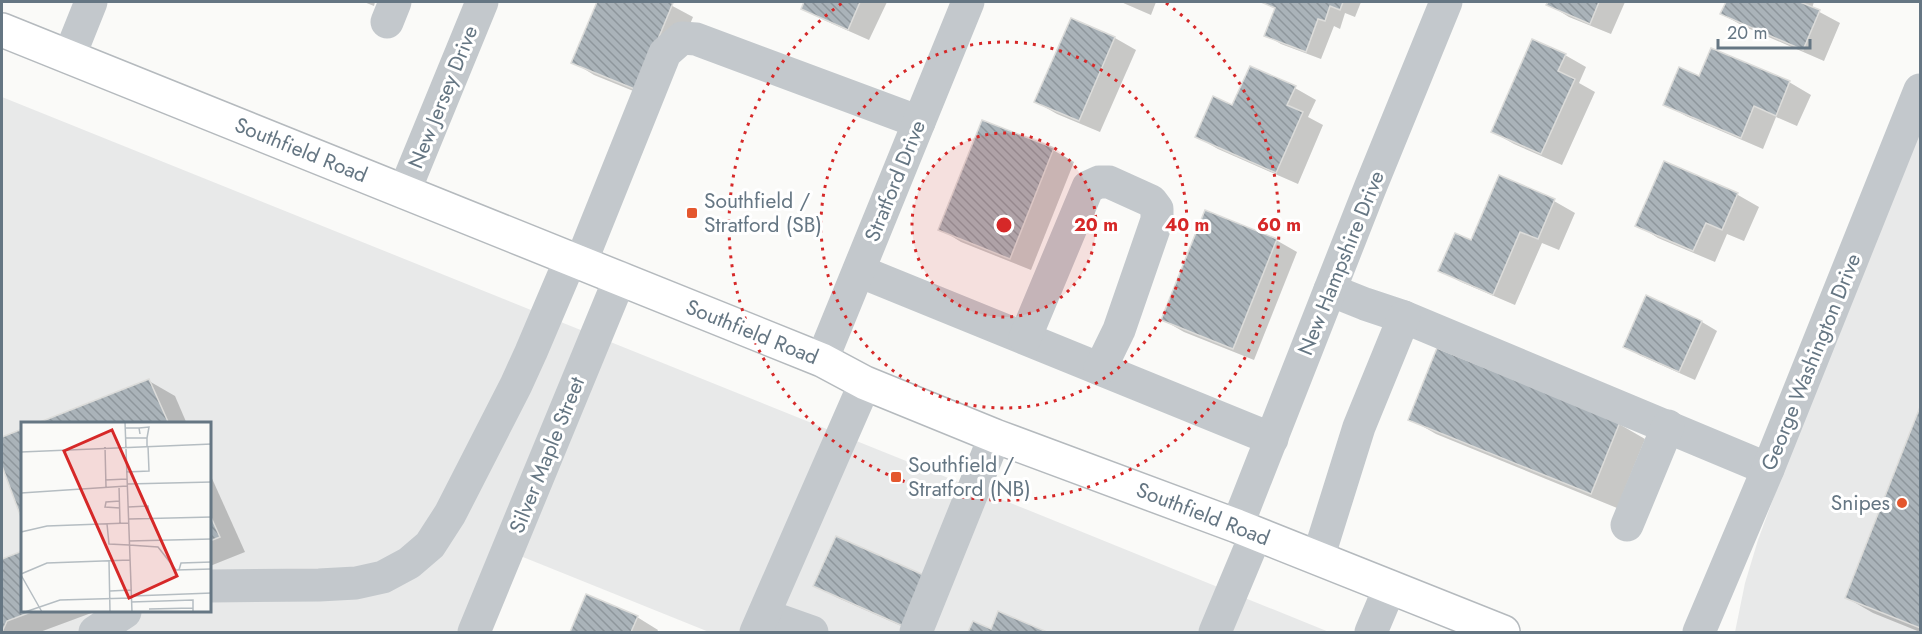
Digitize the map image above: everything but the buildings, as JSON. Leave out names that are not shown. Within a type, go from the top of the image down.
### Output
[{"type":"main road","name":"Southfield Road","points":[[3,35],[69,57],[576,260],[822,360],[865,383],[995,436],[1247,530],[1503,633]]},
{"type":"street","points":[[69,57],[90,2]]},
{"type":"street","name":"New Jersey Drive","points":[[404,192],[482,2]]},
{"type":"street","name":"Stratford Drive","points":[[822,360],[968,2]]},
{"type":"street","name":"New Hampshire Drive","points":[[1215,633],[1272,439],[1446,2]]},
{"type":"street","points":[[212,586],[356,583],[383,577],[409,564],[430,544],[450,514],[516,385],[576,260],[666,53],[682,38],[696,39],[918,122]]},
{"type":"street","name":"George Washington Drive","points":[[1698,633],[1768,469],[1920,90]]},
{"type":"street","points":[[1024,338],[1088,187],[1099,182],[1109,182],[1151,201],[1157,209],[1157,220],[1119,330],[1100,369]]},
{"type":"street","points":[[860,271],[1272,439]]},
{"type":"street","name":"Silver Maple Street","points":[[474,633],[620,279]]},
{"type":"street","points":[[1330,290],[1404,317],[1768,469]]},
{"type":"street","points":[[1318,558],[1359,427],[1404,317]]},
{"type":"street","points":[[812,633],[760,624],[865,383]]},
{"type":"street","points":[[1627,525],[1668,426]]},
{"type":"street","points":[[916,633],[995,436]]},
{"type":"street","points":[[1371,633],[1390,587]]},
{"type":"street","points":[[95,633],[123,613]]},
{"type":"shaded area","points":[[2,97],[1329,632],[709,632],[498,547],[462,632],[2,632]]},
{"type":"shaded area","points":[[1920,132],[1920,632],[1735,632],[1745,583],[1758,540],[1796,437]]},
{"type":"place","name":"Southfield / Stratford (SB)","points":[[692,213]]},
{"type":"place","name":"Southfield / Stratford (NB)","points":[[896,477]]},
{"type":"place","name":"Snipes","points":[[1902,503]]}]
